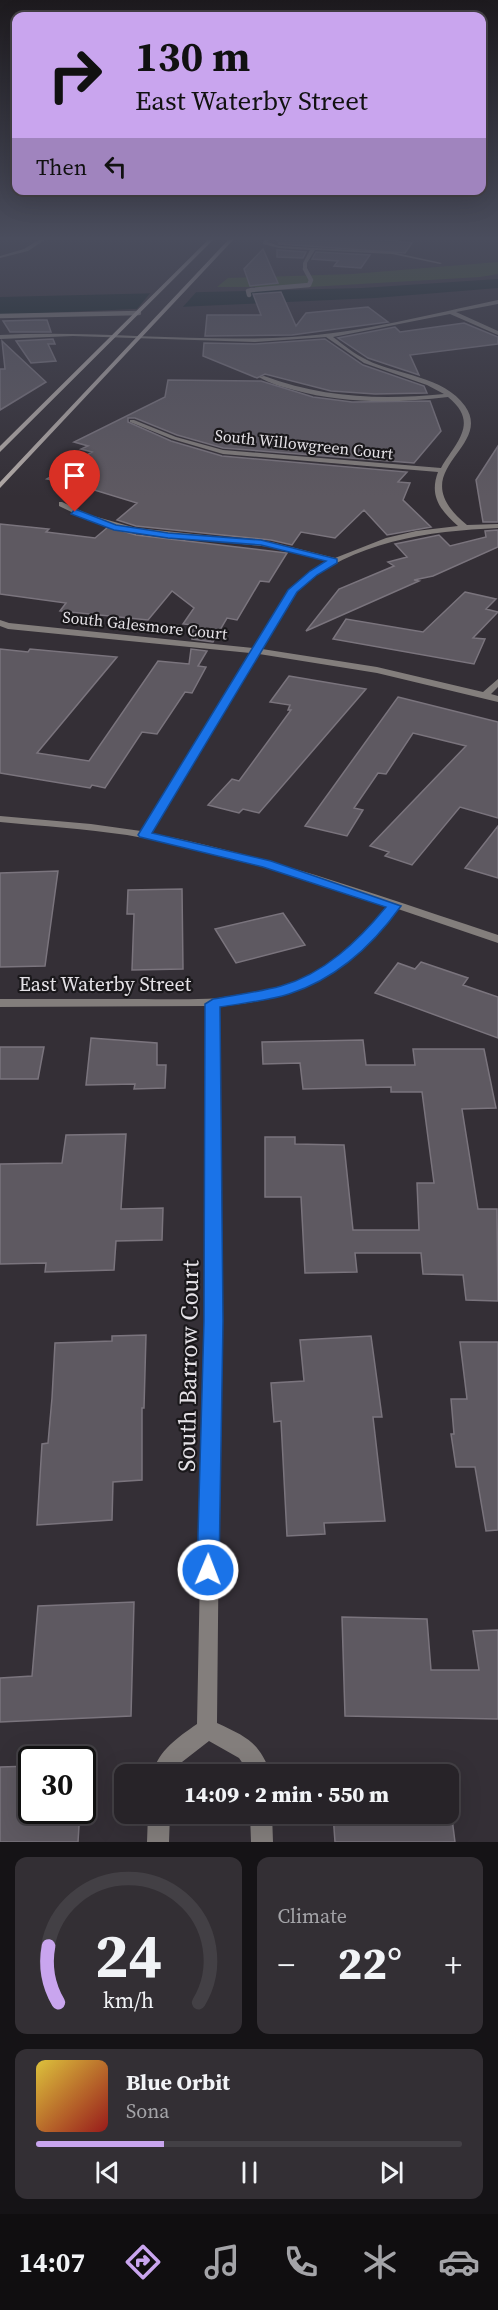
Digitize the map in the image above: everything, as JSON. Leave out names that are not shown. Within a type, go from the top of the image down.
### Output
[{"type":"main road","points":[[0,450],[127,325]]},
{"type":"main road","points":[[0,486],[151,325]]},
{"type":"street","points":[[0,337],[59,333],[224,341],[328,336],[370,331],[394,325]]},
{"type":"street","points":[[480,325],[498,333]]},
{"type":"street","points":[[328,336],[365,362],[418,380],[450,395],[462,406],[469,418],[467,431],[443,470],[437,486],[439,497],[447,510],[466,528]]},
{"type":"street","points":[[262,377],[301,391],[337,398],[402,400],[450,395]]},
{"type":"street","name":"South Willowgreen Court","points":[[132,421],[174,438],[223,452],[443,470]]},
{"type":"street","points":[[62,504],[87,519],[114,528],[168,536],[261,543],[334,561]]},
{"type":"street","points":[[144,835],[293,590],[313,573],[359,549],[409,535],[498,526]]},
{"type":"street","name":"South Galesmore Court","points":[[0,623],[8,626],[257,651],[390,673],[498,699]]},
{"type":"street","points":[[485,695],[498,682]]},
{"type":"street","points":[[0,819],[144,835],[267,864],[498,939]]},
{"type":"street","name":"East Waterby Street","points":[[0,1003],[213,1004],[285,990],[315,978],[341,961],[369,936],[394,906]]},
{"type":"street","name":"South Barrow Court","points":[[207,1729],[213,1321],[213,1004]]},
{"type":"street","points":[[166,1764],[207,1729],[247,1749],[257,1764]]},
{"type":"street","points":[[158,1842],[159,1824]]},
{"type":"street","points":[[261,1824],[262,1842]]},
{"type":"building","points":[[6,325],[49,325],[51,332],[10,332]]},
{"type":"building","points":[[206,325],[366,325],[292,335],[205,336]]},
{"type":"building","points":[[450,325],[469,325],[498,337],[498,344],[410,355],[419,375],[368,358],[338,338],[395,327],[400,332]]},
{"type":"building","points":[[53,339],[55,344],[48,344],[56,361],[31,363],[16,341]]},
{"type":"building","points":[[325,339],[363,365],[424,386],[427,393],[375,394],[331,391],[265,374],[257,378],[203,356],[204,343],[255,344]]},
{"type":"building","points":[[2,341],[46,382],[0,410],[0,369],[5,369]]},
{"type":"building","points":[[168,380],[261,381],[313,397],[352,402],[430,401],[441,431],[414,463],[223,448],[177,435],[135,418],[128,418],[128,422],[171,441],[222,456],[407,472],[398,482],[410,483],[403,500],[431,527],[387,535],[364,510],[335,538],[301,532],[292,545],[271,540],[136,526],[117,520],[137,503],[78,485],[47,479],[92,452],[81,449],[88,446],[74,442],[165,397]]},
{"type":"building","points":[[498,446],[498,522],[483,522],[476,480]]},
{"type":"building","points":[[0,524],[49,529],[46,532],[95,538],[108,527],[136,535],[287,553],[269,582],[260,581],[237,620],[227,618],[213,642],[192,639],[193,625],[183,624],[194,608],[172,591],[148,620],[60,611],[66,603],[0,594]]},
{"type":"building","points":[[498,530],[498,547],[433,576],[414,580],[419,581],[306,631],[339,589],[394,566],[388,562],[407,557],[395,544],[439,535],[450,546],[486,537],[485,531]]},
{"type":"building","points":[[465,592],[496,599],[486,609],[498,612],[473,638],[485,639],[474,664],[333,639],[346,619],[423,632]]},
{"type":"building","points":[[0,649],[28,652],[30,649],[117,657],[37,753],[89,761],[158,661],[189,664],[191,649],[207,651],[198,666],[206,667],[192,693],[185,692],[157,734],[142,732],[105,788],[92,785],[90,788],[0,773]]},
{"type":"building","points":[[289,676],[366,689],[259,813],[243,809],[239,813],[208,805],[232,779],[239,781],[291,710],[288,710],[290,705],[270,702]]},
{"type":"building","points":[[398,697],[498,722],[498,818],[460,807],[412,865],[385,856],[389,852],[370,846],[466,746],[413,733],[386,774],[378,773],[354,808],[363,810],[347,836],[305,826]]},
{"type":"building","points":[[498,826],[498,878],[465,868]]},
{"type":"building","points":[[58,871],[45,966],[0,967],[0,873]]},
{"type":"building","points":[[182,889],[183,969],[132,970],[134,914],[127,914],[128,890]]},
{"type":"building","points":[[283,913],[305,945],[236,963],[215,929]]},
{"type":"building","points":[[421,962],[468,978],[463,985],[498,997],[498,1038],[375,993],[398,963],[415,969]]},
{"type":"building","points":[[91,1038],[157,1043],[157,1065],[166,1065],[165,1088],[134,1089],[135,1084],[86,1085]]},
{"type":"building","points":[[363,1040],[366,1065],[415,1065],[413,1049],[484,1049],[496,1108],[462,1109],[478,1209],[497,1209],[498,1301],[466,1300],[463,1275],[423,1274],[421,1253],[355,1253],[357,1272],[305,1273],[301,1197],[265,1197],[265,1137],[295,1137],[295,1144],[344,1145],[353,1230],[419,1230],[417,1183],[434,1183],[422,1092],[391,1092],[391,1087],[303,1089],[300,1063],[263,1064],[262,1042]]},
{"type":"building","points":[[0,1047],[44,1047],[38,1079],[0,1079]]},
{"type":"building","points":[[126,1134],[121,1209],[163,1208],[162,1240],[116,1241],[114,1270],[45,1272],[46,1263],[0,1264],[0,1164],[62,1163],[66,1135]]},
{"type":"building","points":[[146,1335],[144,1408],[142,1408],[142,1480],[113,1482],[112,1520],[37,1525],[42,1444],[48,1443],[55,1343],[112,1341],[112,1336]]},
{"type":"building","points":[[371,1336],[382,1417],[373,1417],[385,1521],[324,1523],[325,1534],[287,1536],[281,1421],[274,1422],[271,1383],[304,1381],[300,1340]]},
{"type":"building","points":[[460,1342],[498,1342],[498,1530],[486,1531],[475,1467],[456,1467],[451,1434],[454,1434],[451,1399],[467,1399]]},
{"type":"building","points":[[134,1602],[131,1716],[0,1722],[0,1678],[32,1676],[38,1606]]},
{"type":"building","points":[[342,1617],[427,1619],[431,1670],[479,1670],[473,1631],[498,1630],[498,1719],[345,1716]]},
{"type":"building","points":[[18,1766],[18,1824],[79,1824],[78,1842],[0,1842],[0,1767]]},
{"type":"building","points":[[334,1824],[453,1824],[455,1842],[335,1842]]},
{"type":"route","points":[[75,512],[87,519],[114,528],[168,536],[261,543],[286,547],[334,561],[313,573],[293,590],[144,835],[267,864],[394,906],[369,936],[341,961],[315,978],[285,990],[213,1004],[213,1321],[208,1570]]}]
